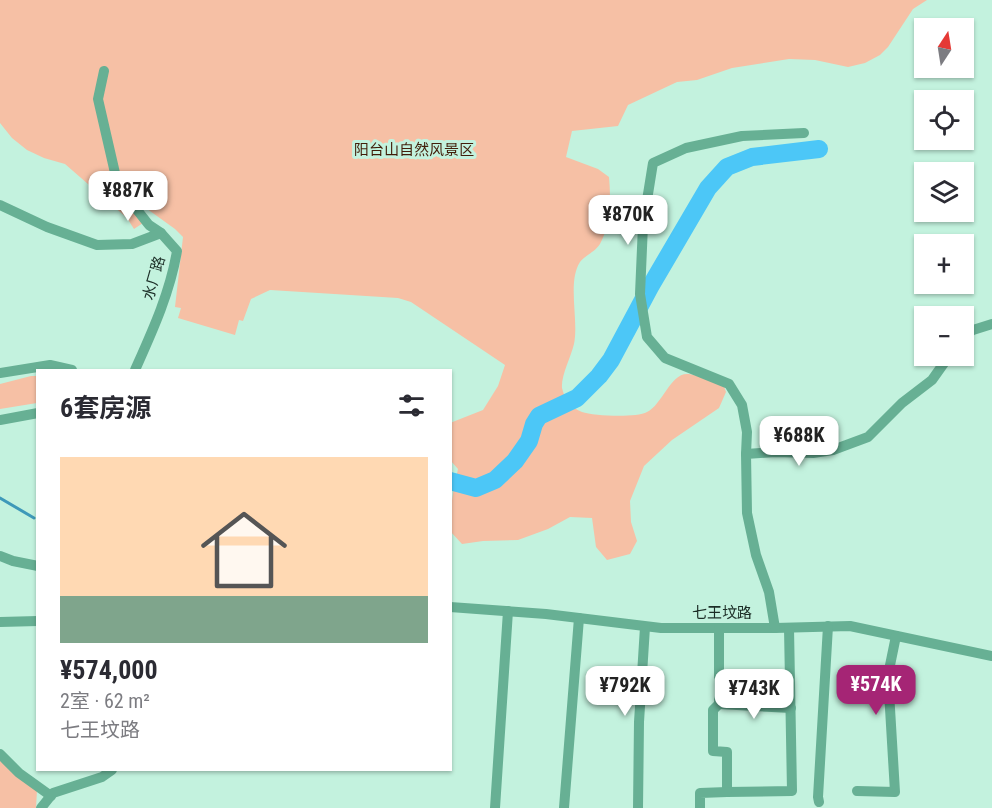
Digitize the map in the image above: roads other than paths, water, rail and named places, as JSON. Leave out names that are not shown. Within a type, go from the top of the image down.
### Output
[{"type":"street","name":"水厂路","points":[[104,71],[98,99],[118,186],[149,225],[161,233],[177,251],[173,274],[156,324],[135,369]]},
{"type":"street","points":[[775,628],[770,592],[756,555],[747,513],[747,432],[742,405],[729,384],[665,358],[647,337],[640,294],[643,225],[653,163],[686,148],[742,136],[804,133]]},
{"type":"street","points":[[0,205],[47,227],[97,245],[132,244],[161,233]]},
{"type":"street","points":[[974,330],[992,324]]},
{"type":"street","points":[[0,373],[50,365],[68,369]]},
{"type":"street","points":[[746,454],[813,453],[833,450],[868,437],[902,403],[932,380],[942,366]]},
{"type":"street","points":[[0,420],[36,413]]},
{"type":"street","points":[[0,556],[36,566]]},
{"type":"street","name":"七王坟路","points":[[452,607],[546,614],[661,628],[850,626],[992,656]]},
{"type":"street","points":[[495,808],[508,611]]},
{"type":"street","points":[[564,808],[579,618]]},
{"type":"street","points":[[0,622],[36,621]]},
{"type":"street","points":[[819,802],[828,626]]},
{"type":"street","points":[[638,808],[639,722],[645,627]]},
{"type":"street","points":[[719,628],[719,704],[713,710],[713,751],[727,752],[727,792]]},
{"type":"street","points":[[700,808],[700,793],[792,791],[789,628]]},
{"type":"street","points":[[857,791],[895,792],[888,675],[896,636]]},
{"type":"street","points":[[719,704],[791,708]]},
{"type":"street","points":[[0,754],[20,773],[51,796]]},
{"type":"street","points":[[41,808],[53,793],[102,777],[111,771]]},
{"type":"waterway","points":[[452,482],[476,488],[495,480],[515,461],[529,441],[539,416],[577,398],[599,376],[611,360],[650,287],[708,188],[727,167],[752,157],[819,149]]},
{"type":"waterway","points":[[0,498],[34,518]]},
{"type":"park label","name":"阳台山自然风景区","points":[[414,150]]}]
